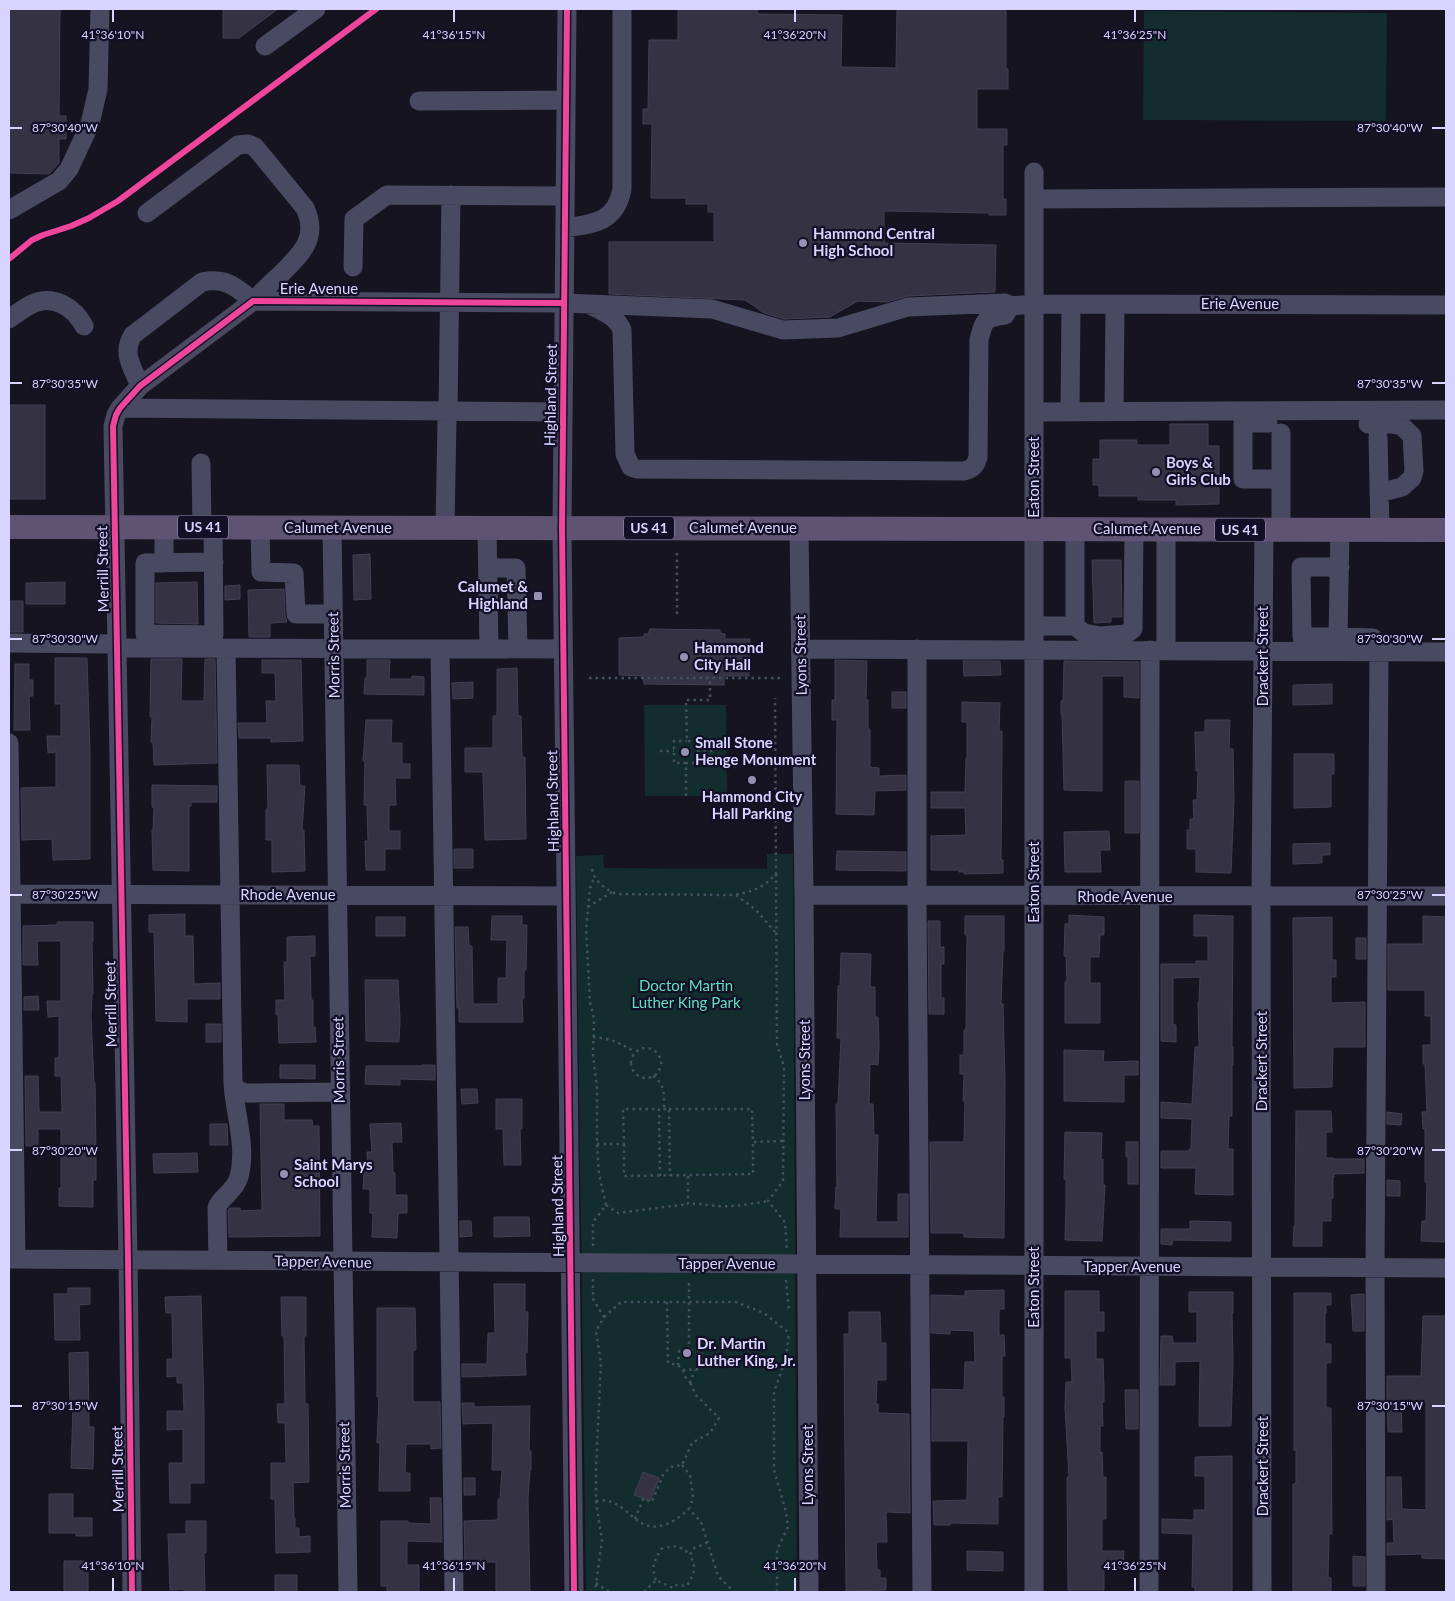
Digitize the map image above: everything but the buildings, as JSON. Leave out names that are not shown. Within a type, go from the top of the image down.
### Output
[{"type":"main road","name":"Calumet Avenue","points":[[9,527],[1446,530]]},
{"type":"street","points":[[9,210],[59,181],[69,169],[86,133],[98,89],[100,9]]},
{"type":"street","points":[[265,46],[316,9]]},
{"type":"street","name":"Highland Street","points":[[567,9],[562,528],[572,1263],[574,1592]]},
{"type":"street","points":[[565,228],[587,225],[603,220],[614,210],[620,200],[622,189],[622,9]]},
{"type":"street","points":[[419,101],[566,100]]},
{"type":"street","points":[[118,411],[140,386],[253,301],[298,258],[308,244],[310,232],[310,219],[304,208],[254,147],[248,144],[238,145],[147,213]]},
{"type":"street","name":"Eaton Street","points":[[1034,172],[1034,1592]]},
{"type":"street","points":[[353,267],[354,219],[387,195],[565,196]]},
{"type":"street","points":[[445,528],[451,195]]},
{"type":"street","points":[[1034,199],[1446,197]]},
{"type":"street","points":[[140,386],[128,359],[128,342],[133,335],[202,282],[211,280],[223,281],[235,286],[253,301]]},
{"type":"street","points":[[9,319],[32,304],[42,301],[53,301],[64,304],[73,310],[84,326]]},
{"type":"street","name":"Erie Avenue","points":[[253,301],[564,303],[712,309],[783,330],[838,328],[908,306],[1004,303],[1011,306],[1034,304],[1446,305]]},
{"type":"street","points":[[589,304],[613,317],[620,324],[622,330],[625,454],[631,467],[637,469],[964,472],[971,470],[976,464],[978,457],[979,340],[984,324],[990,317],[1004,315],[1011,306]]},
{"type":"street","points":[[1070,412],[1072,304]]},
{"type":"street","points":[[1114,412],[1115,304]]},
{"type":"street","points":[[1034,412],[1446,410]]},
{"type":"street","points":[[118,411],[448,415],[563,412]]},
{"type":"street","name":"Merrill Street","points":[[118,411],[113,426],[132,1592]]},
{"type":"street","points":[[1281,479],[1243,479],[1243,423],[1392,424],[1402,426],[1412,436],[1414,471],[1412,478],[1402,487],[1379,493]]},
{"type":"street","name":"Drackert Street","points":[[1262,1592],[1263,650],[1273,530],[1281,479],[1281,433]]},
{"type":"street","points":[[1378,437],[1380,529]]},
{"type":"street","points":[[201,463],[214,562],[214,635],[145,634],[145,563],[214,562]]},
{"type":"street","points":[[164,527],[164,563]]},
{"type":"street","points":[[260,527],[261,572],[294,573],[296,614],[333,614]]},
{"type":"street","name":"Morris Street","points":[[332,528],[348,1592]]},
{"type":"street","points":[[487,528],[489,649]]},
{"type":"street","name":"Lyons Street","points":[[799,528],[804,895],[809,1592]]},
{"type":"street","points":[[1075,529],[1082,630]]},
{"type":"street","points":[[1034,626],[1082,630],[1100,636],[1126,634],[1132,629],[1134,529]]},
{"type":"street","points":[[1149,1592],[1150,896],[1158,650],[1166,529]]},
{"type":"street","points":[[1338,637],[1340,530]]},
{"type":"street","points":[[1340,567],[1301,567],[1302,637],[1338,637],[1376,644],[1446,652]]},
{"type":"street","points":[[488,568],[516,568],[518,649]]},
{"type":"street","points":[[116,605],[145,605]]},
{"type":"street","points":[[9,643],[108,644],[128,648],[564,649]]},
{"type":"street","points":[[801,649],[1263,650],[1376,644]]},
{"type":"street","points":[[1376,644],[1376,1592]]},
{"type":"street","points":[[218,1260],[218,1202],[227,1196],[235,1185],[241,1164],[241,1137],[234,1102],[226,649]]},
{"type":"street","points":[[440,649],[454,1592]]},
{"type":"street","points":[[917,649],[922,1592]]},
{"type":"street","points":[[9,743],[13,1259]]},
{"type":"street","name":"Rhode Avenue","points":[[10,894],[566,896]]},
{"type":"street","name":"Rhode Avenue","points":[[804,895],[1034,897],[1446,896]]},
{"type":"street","points":[[234,1084],[238,1090],[245,1093],[340,1092]]},
{"type":"street","name":"Tapper Avenue","points":[[13,1259],[1446,1268]]},
{"type":"path","points":[[677,553],[677,618]]},
{"type":"path","points":[[589,678],[783,678]]},
{"type":"path","points":[[686,741],[686,700],[710,700],[710,678]]},
{"type":"path","points":[[594,877],[590,888],[586,930],[590,1002],[594,1019],[593,1055],[597,1088],[599,1174],[606,1205],[618,1213],[699,1203],[716,1206],[736,1206],[768,1201],[783,1181],[784,1067],[777,1044],[774,698]]},
{"type":"path","points":[[674,741],[697,742],[697,763],[674,763],[674,751],[674,741]]},
{"type":"path","points":[[660,751],[674,751]]},
{"type":"path","points":[[697,751],[716,751]]},
{"type":"path","points":[[686,763],[686,796]]},
{"type":"path","points":[[592,869],[594,877],[603,888],[616,894],[744,894],[762,887],[776,874]]},
{"type":"path","points":[[588,907],[612,892]]},
{"type":"path","points":[[736,894],[756,910],[776,934]]},
{"type":"path","points":[[593,1037],[612,1040],[635,1052]]},
{"type":"path","points":[[644,1048],[654,1050],[658,1054],[660,1068],[653,1076],[644,1078],[636,1074],[631,1066],[632,1056],[635,1052],[644,1048]]},
{"type":"path","points":[[653,1076],[664,1088],[664,1109]]},
{"type":"path","points":[[623,1109],[664,1109],[752,1110],[753,1174],[624,1176],[623,1109]]},
{"type":"path","points":[[659,1109],[660,1176]]},
{"type":"path","points":[[669,1109],[670,1176]]},
{"type":"path","points":[[753,1142],[783,1142]]},
{"type":"path","points":[[597,1144],[624,1144]]},
{"type":"path","points":[[688,1176],[688,1204]]},
{"type":"path","points":[[768,1201],[785,1222],[787,1254]]},
{"type":"path","points":[[592,1249],[593,1222],[606,1205]]},
{"type":"path","points":[[593,1274],[593,1299],[604,1317]]},
{"type":"path","points":[[786,1274],[789,1315]]},
{"type":"path","points":[[689,1283],[690,1350]]},
{"type":"path","points":[[595,1592],[602,1540],[596,1501],[601,1363],[596,1331],[604,1317],[621,1302],[736,1302],[764,1313],[789,1333]]},
{"type":"path","points":[[667,1302],[668,1363],[678,1365],[683,1370],[695,1394],[719,1418],[710,1433],[692,1443],[682,1465]]},
{"type":"path","points":[[776,1592],[777,1550],[788,1527],[786,1512],[774,1470],[774,1392],[786,1358],[789,1324]]},
{"type":"path","points":[[678,1365],[679,1350],[701,1350],[702,1368],[683,1370]]},
{"type":"path","points":[[690,1382],[695,1370]]},
{"type":"path","points":[[596,1501],[608,1501],[624,1510],[634,1520],[650,1527],[668,1524],[690,1509],[693,1497],[690,1475],[682,1465]]},
{"type":"path","points":[[634,1520],[643,1499],[652,1502],[663,1475],[670,1467],[682,1465]]},
{"type":"path","points":[[690,1509],[702,1522],[718,1576],[734,1592]]},
{"type":"path","points":[[690,1555],[694,1548],[709,1542]]},
{"type":"path","points":[[671,1547],[682,1547],[690,1555],[695,1564],[693,1575],[687,1586],[677,1585],[673,1590],[656,1580],[654,1562],[661,1550],[671,1547]]},
{"type":"path","points":[[644,1592],[656,1580]]},
{"type":"path","points":[[596,1583],[609,1592]]},
{"type":"green space","points":[[1144,11],[1387,13],[1386,121],[1143,120]]},
{"type":"green space","points":[[644,705],[726,705],[727,796],[645,796]]},
{"type":"green space","name":"Doctor Martin Luther King Park","points":[[767,854],[793,854],[797,1592],[586,1592],[576,856],[603,855],[604,868],[767,869]]},
{"type":"cycle path","points":[[9,259],[32,240],[89,218],[118,201],[376,9]]},
{"type":"cycle path","points":[[567,9],[562,528],[574,1592]]},
{"type":"cycle path","points":[[132,1592],[113,426],[116,415],[140,386],[253,301],[564,303]]},
{"type":"place","name":"Hammond Central High School","points":[[803,243]]},
{"type":"place","name":"Boys & Girls Club","points":[[1156,472]]},
{"type":"place","name":"Calumet & Highland","points":[[538,596]]},
{"type":"place","name":"Hammond City Hall","points":[[684,657]]},
{"type":"place","name":"Small Stone Henge Monument","points":[[685,752]]},
{"type":"place","name":"Hammond City Hall Parking","points":[[752,780]]},
{"type":"place","name":"Saint Marys School","points":[[284,1174]]},
{"type":"place","name":"Dr. Martin Luther King, Jr.","points":[[687,1353]]}]
